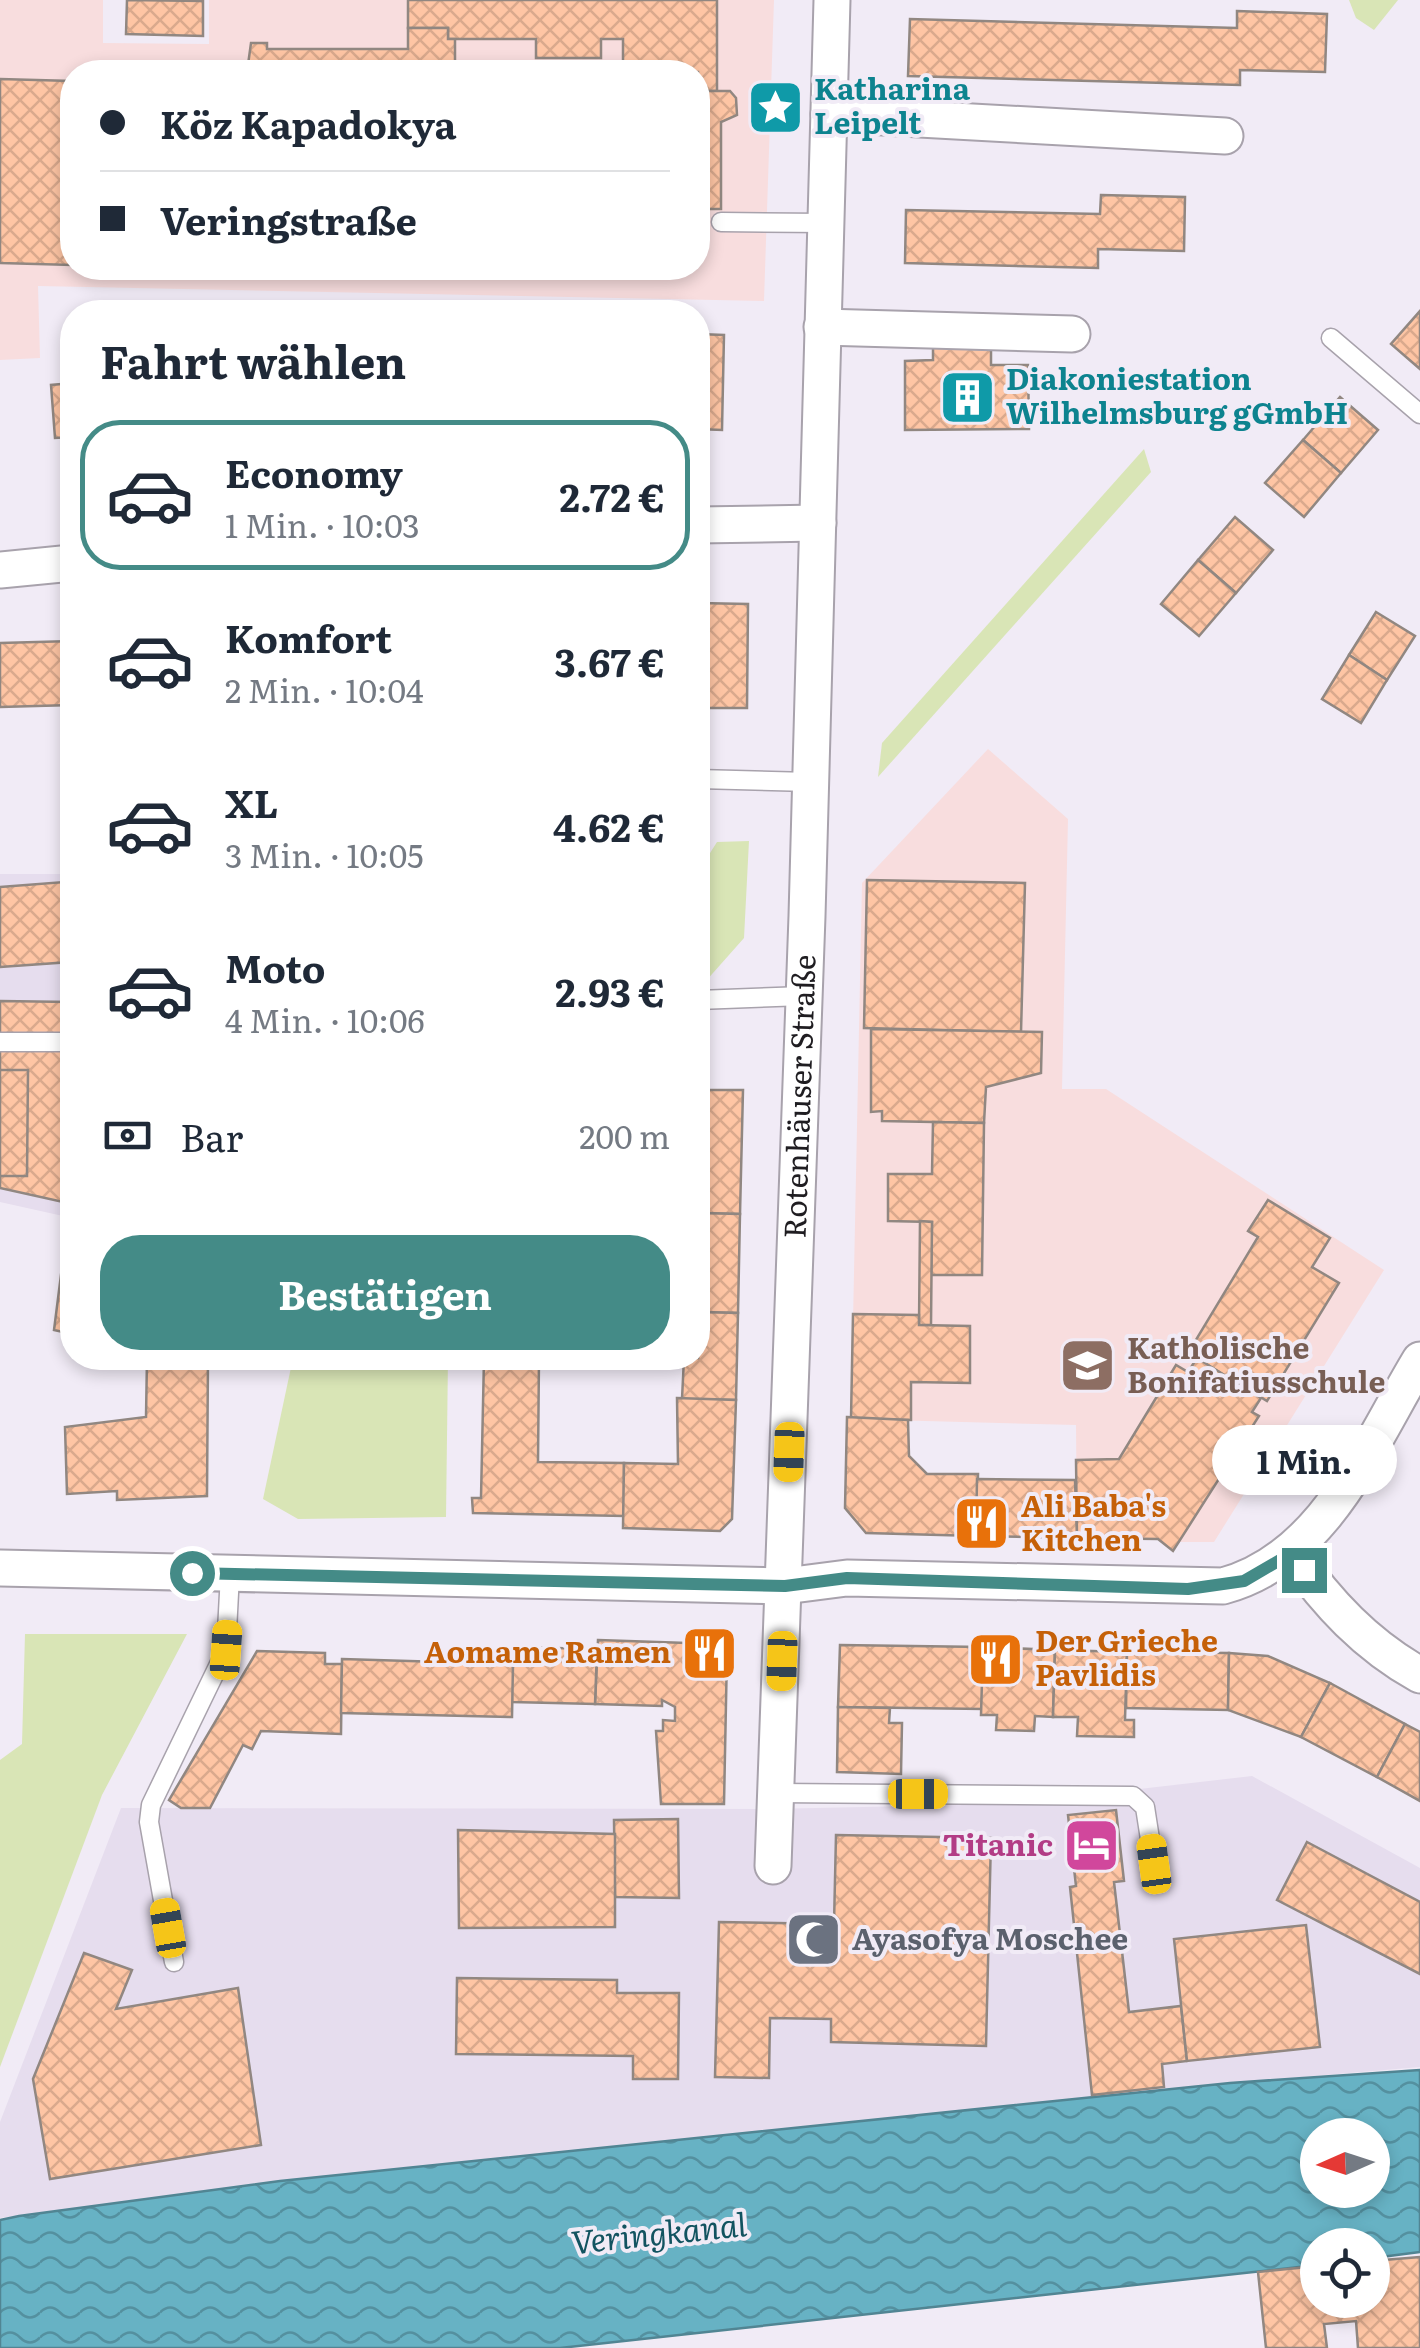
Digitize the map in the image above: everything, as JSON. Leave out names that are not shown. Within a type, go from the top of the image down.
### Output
[{"type":"street","name":"Rotenhäuser Straße","points":[[773,1866],[804,996],[832,0]]},
{"type":"street","points":[[829,114],[1225,136]]},
{"type":"street","points":[[822,326],[1072,334]]},
{"type":"street","points":[[710,526],[818,523]]},
{"type":"street","points":[[0,570],[60,564]]},
{"type":"street","points":[[0,1568],[785,1586],[847,1578],[1223,1586],[1264,1572],[1292,1553],[1329,1510],[1420,1360]]},
{"type":"street","points":[[1292,1553],[1322,1594],[1363,1637],[1420,1675]]},
{"type":"lane","points":[[722,222],[826,222]]},
{"type":"lane","points":[[1331,338],[1420,414]]},
{"type":"lane","points":[[710,779],[810,782]]},
{"type":"lane","points":[[710,1000],[804,996]]},
{"type":"lane","points":[[0,1042],[60,1042]]},
{"type":"lane","points":[[174,1962],[148,1822],[152,1804],[226,1650],[230,1574]]},
{"type":"lane","points":[[776,1793],[1132,1796],[1145,1807],[1154,1864]]},
{"type":"shaded area","points":[[0,0],[103,0],[103,43],[209,44],[209,0],[774,0],[764,301],[38,286],[40,358],[0,360]]},
{"type":"shaded area","name":"Katholische Bonifatiusschule","points":[[988,749],[1068,819],[1062,1089],[1106,1089],[1384,1270],[1214,1542],[1180,1542],[1173,1551],[1158,1539],[1077,1538],[1076,1425],[851,1419],[862,883]]},
{"type":"shaded area","points":[[0,874],[60,874],[60,1215],[0,1202]]},
{"type":"shaded area","points":[[1252,1776],[1420,1868],[1420,2067],[280,2181],[0,2218],[0,2122],[121,1808],[767,1809],[1009,1804]]},
{"type":"green space","points":[[1349,0],[1398,0],[1374,30],[1356,18]]},
{"type":"green space","points":[[1144,449],[1151,472],[878,777],[882,743]]},
{"type":"green space","points":[[749,841],[744,938],[710,976],[710,853],[717,842]]},
{"type":"green space","points":[[290,1370],[448,1370],[446,1517],[298,1519],[263,1499]]},
{"type":"green space","points":[[25,1634],[187,1634],[102,1795],[0,2067],[0,1760],[22,1744]]},
{"type":"water","name":"Veringkanal","points":[[1420,2070],[1420,2252],[1390,2256],[1390,2228],[1300,2228],[1300,2267],[560,2348],[0,2348],[0,2220],[280,2181],[1230,2083]]},
{"type":"building","points":[[127,0],[203,1],[203,36],[126,34]]},
{"type":"building","points":[[408,0],[717,0],[717,91],[710,91],[710,60],[623,60],[623,39],[601,39],[601,58],[536,58],[536,39],[448,39],[448,28],[408,28]]},
{"type":"building","points":[[1237,11],[1327,14],[1325,72],[1240,70],[1240,85],[908,76],[910,19],[1237,28]]},
{"type":"building","points":[[408,28],[448,28],[448,39],[455,39],[455,60],[249,60],[251,43],[267,43],[267,49],[408,49]]},
{"type":"building","points":[[0,79],[60,81],[60,265],[0,263]]},
{"type":"building","points":[[710,91],[730,91],[736,98],[737,115],[721,122],[721,209],[710,209]]},
{"type":"building","points":[[1101,195],[1185,197],[1184,251],[1098,249],[1098,268],[905,263],[906,210],[1100,214]]},
{"type":"building","points":[[1420,311],[1420,369],[1391,344]]},
{"type":"building","points":[[710,334],[724,335],[722,430],[710,430]]},
{"type":"building","name":"Diakoniestation Wilhelmsburg gGmbH","points":[[933,343],[991,343],[991,365],[1028,365],[1029,429],[905,430],[905,361],[933,360]]},
{"type":"building","points":[[60,384],[60,438],[55,438],[51,385]]},
{"type":"building","points":[[1340,397],[1378,430],[1341,473],[1303,440]]},
{"type":"building","points":[[1303,440],[1341,473],[1304,517],[1265,483]]},
{"type":"building","points":[[1235,517],[1273,550],[1236,593],[1198,560]]},
{"type":"building","points":[[1198,560],[1236,593],[1199,636],[1161,604]]},
{"type":"building","points":[[710,603],[748,604],[747,708],[710,708]]},
{"type":"building","points":[[1376,612],[1415,636],[1387,680],[1349,655]]},
{"type":"building","points":[[60,641],[60,705],[0,707],[0,643]]},
{"type":"building","points":[[1349,655],[1387,680],[1361,723],[1322,699]]},
{"type":"building","points":[[867,880],[1025,883],[1021,1032],[864,1028]]},
{"type":"building","points":[[60,882],[60,963],[0,967],[0,887]]},
{"type":"building","points":[[0,1001],[60,1002],[60,1201],[0,1188]]},
{"type":"building","points":[[871,1029],[1042,1032],[1041,1073],[986,1087],[984,1123],[882,1121],[882,1111],[871,1112]]},
{"type":"building","points":[[0,1070],[28,1070],[27,1176],[0,1176]]},
{"type":"building","points":[[710,1090],[743,1090],[740,1214],[710,1213]]},
{"type":"building","points":[[933,1122],[984,1123],[982,1275],[931,1275],[932,1222],[888,1221],[888,1174],[932,1174]]},
{"type":"building","points":[[1268,1200],[1330,1238],[1312,1267],[1339,1283],[1267,1401],[1188,1353],[1258,1237],[1248,1231]]},
{"type":"building","points":[[710,1213],[740,1214],[738,1313],[710,1312]]},
{"type":"building","points":[[920,1221],[932,1222],[931,1325],[919,1325]]},
{"type":"building","points":[[60,1283],[60,1331],[54,1330]]},
{"type":"building","points":[[710,1312],[738,1313],[736,1400],[682,1399],[683,1370],[710,1370]]},
{"type":"building","points":[[853,1314],[919,1315],[919,1325],[970,1326],[970,1383],[911,1382],[911,1420],[851,1419]]},
{"type":"building","points":[[1197,1358],[1261,1398],[1252,1412],[1259,1416],[1173,1551],[1158,1539],[1077,1538],[1076,1460],[1119,1459],[1176,1365],[1188,1372]]},
{"type":"building","points":[[147,1370],[208,1370],[207,1496],[117,1500],[117,1491],[67,1494],[65,1427],[146,1417]]},
{"type":"building","points":[[484,1370],[539,1370],[538,1462],[624,1463],[624,1516],[473,1513],[472,1498],[481,1498]]},
{"type":"building","points":[[677,1398],[736,1400],[732,1519],[720,1531],[623,1528],[624,1463],[678,1464]]},
{"type":"building","points":[[847,1417],[908,1420],[909,1456],[927,1474],[978,1474],[976,1536],[866,1533],[845,1508]]},
{"type":"building","points":[[977,1479],[1075,1480],[1077,1538],[976,1536]]},
{"type":"building","points":[[598,1640],[717,1644],[727,1652],[724,1804],[661,1804],[656,1731],[663,1731],[663,1720],[675,1721],[675,1707],[662,1700],[662,1706],[595,1704]]},
{"type":"building","points":[[840,1645],[983,1647],[982,1709],[838,1707]]},
{"type":"building","points":[[511,1647],[597,1649],[595,1704],[512,1702]]},
{"type":"building","points":[[983,1647],[1055,1650],[1053,1717],[1035,1716],[1034,1731],[996,1730],[997,1715],[981,1715]]},
{"type":"building","points":[[1055,1650],[1127,1652],[1125,1720],[1134,1720],[1134,1737],[1077,1736],[1078,1717],[1053,1717]]},
{"type":"building","points":[[257,1651],[325,1653],[325,1664],[342,1664],[341,1734],[261,1731],[252,1749],[243,1745],[210,1808],[181,1808],[169,1800]]},
{"type":"building","points":[[1127,1652],[1229,1653],[1228,1710],[1126,1708]]},
{"type":"building","points":[[1229,1653],[1268,1656],[1330,1683],[1301,1737],[1228,1710]]},
{"type":"building","points":[[342,1659],[513,1664],[512,1717],[341,1713]]},
{"type":"building","points":[[1330,1683],[1405,1724],[1377,1777],[1301,1737]]},
{"type":"building","points":[[838,1707],[890,1708],[889,1723],[902,1723],[901,1774],[837,1772]]},
{"type":"building","points":[[1405,1724],[1420,1732],[1420,1801],[1377,1777]]},
{"type":"building","points":[[1116,1810],[1124,1881],[1114,1882],[1129,2012],[1181,2006],[1187,2061],[1162,2064],[1164,2087],[1092,2095],[1070,1887],[1076,1886],[1068,1815]]},
{"type":"building","points":[[678,1819],[679,1898],[615,1897],[614,1820]]},
{"type":"building","points":[[458,1830],[615,1834],[615,1927],[459,1928]]},
{"type":"building","points":[[836,1835],[991,1838],[986,2046],[831,2042],[831,2019],[770,2018],[769,2078],[715,2077],[719,1922],[834,1924]]},
{"type":"building","points":[[1307,1842],[1420,1902],[1420,1974],[1277,1900]]},
{"type":"building","points":[[1306,1925],[1320,2047],[1187,2061],[1174,1939]]},
{"type":"building","points":[[84,1953],[132,1970],[116,2009],[238,1988],[261,2145],[50,2179],[33,2079]]},
{"type":"building","points":[[457,1978],[617,1980],[617,1993],[679,1993],[678,2079],[633,2079],[633,2056],[456,2054]]},
{"type":"building","points":[[1420,2257],[1420,2348],[1358,2348],[1356,2321],[1324,2324],[1327,2348],[1266,2348],[1258,2272],[1300,2268],[1300,2318],[1390,2318],[1390,2260]]},
{"type":"place","name":"Katharina Leipelt","points":[[775,107]]},
{"type":"place","name":"Diakoniestation Wilhelmsburg gGmbH","points":[[967,397]]},
{"type":"place","name":"Katholische Bonifatiusschule","points":[[1088,1366]]},
{"type":"place","name":"Ali Baba's Kitchen","points":[[982,1524]]},
{"type":"place","name":"Aomame Ramen","points":[[710,1653]]},
{"type":"place","name":"Der Grieche Pavlidis","points":[[996,1659]]},
{"type":"place","name":"Titanic","points":[[1092,1846]]},
{"type":"place","name":"Ayasofya Moschee","points":[[813,1940]]},
{"type":"route","points":[[192,1573],[785,1586],[847,1578],[1188,1589],[1244,1581],[1292,1553],[1304,1570]]}]
